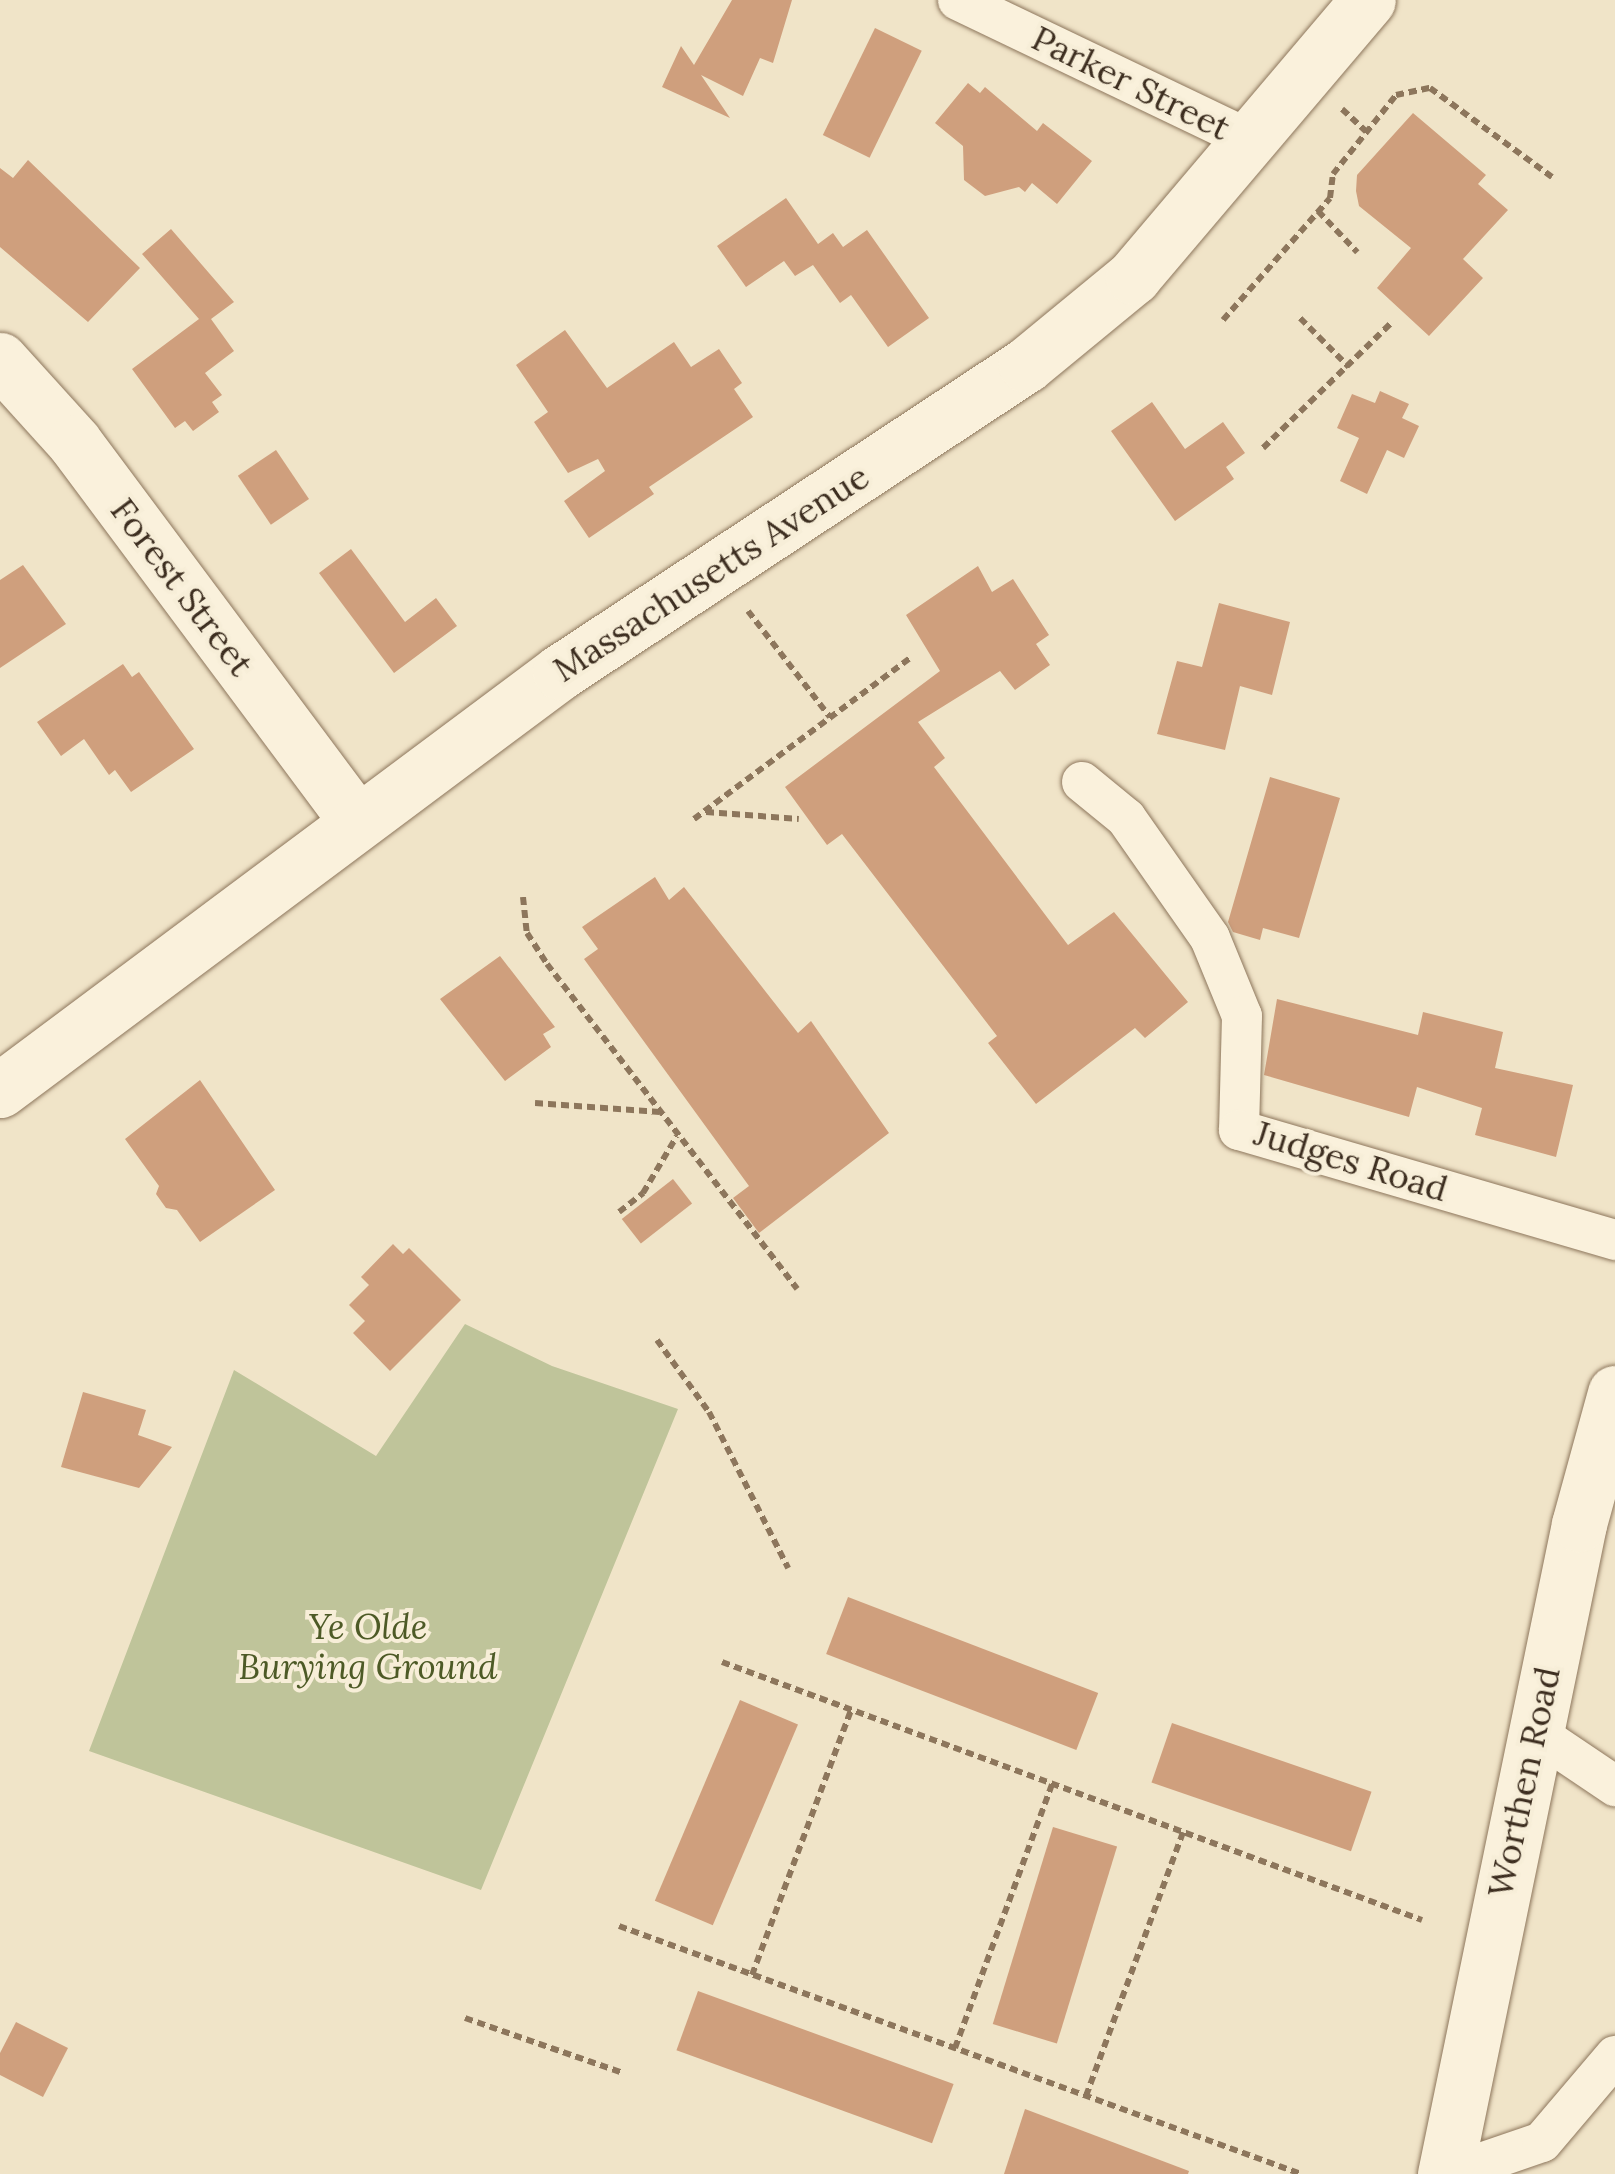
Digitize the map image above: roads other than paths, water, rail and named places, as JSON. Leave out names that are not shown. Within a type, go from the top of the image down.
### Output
[{"type":"main road","name":"Massachusetts Avenue","points":[[0,1090],[357,821],[590,652],[1026,365],[1133,277],[1368,0]]},
{"type":"main road","name":"Forest Street","points":[[0,360],[74,442],[357,821]]},
{"type":"main road","name":"Worthen Road","points":[[1447,2174],[1578,1524],[1615,1393]]},
{"type":"street","name":"Parker Street","points":[[958,0],[1250,140]]},
{"type":"street","name":"Judges Road","points":[[1082,782],[1126,818],[1210,938],[1242,1016],[1239,1130],[1615,1240]]},
{"type":"street","points":[[1535,1732],[1615,1786]]},
{"type":"street","points":[[1447,2174],[1542,2142],[1615,2056]]},
{"type":"park label","name":"Ye Olde Burying Ground","points":[[368,1647]]}]
